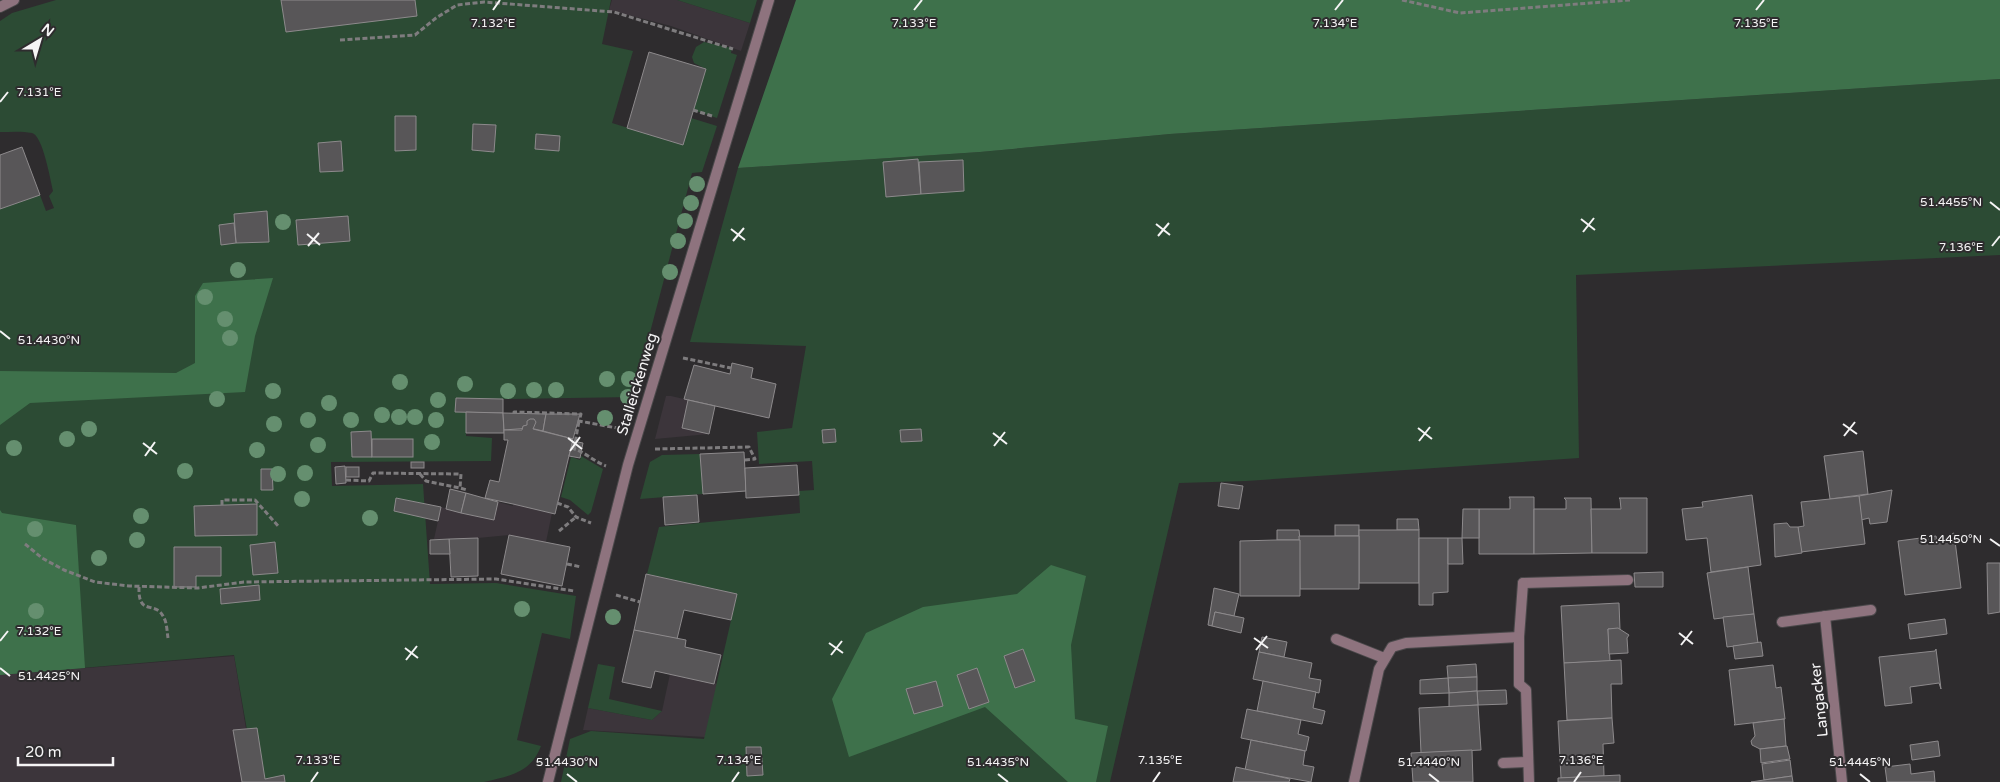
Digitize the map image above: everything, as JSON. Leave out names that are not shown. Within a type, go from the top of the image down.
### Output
[{"type":"street","points":[[0,7],[14,0]]},
{"type":"street","name":"Stalleickenweg","points":[[548,782],[611,528],[637,432],[769,0]]},
{"type":"street","points":[[1529,782],[1526,690],[1520,684],[1519,637],[1523,584],[1628,580]]},
{"type":"street","points":[[1782,622],[1870,610]]},
{"type":"street","name":"Langacker","points":[[1826,616],[1842,782]]},
{"type":"street","points":[[1354,782],[1379,669],[1392,647],[1406,643],[1519,637]]},
{"type":"street","points":[[1336,639],[1384,658]]},
{"type":"street","points":[[1503,763],[1528,762]]},
{"type":"path","points":[[1402,0],[1460,13],[1630,0]]},
{"type":"path","points":[[340,40],[415,35],[436,18],[457,5],[484,2],[614,12],[753,54]]},
{"type":"path","points":[[662,354],[731,368]]},
{"type":"path","points":[[514,414],[581,414],[573,448],[582,451],[604,466],[626,472]]},
{"type":"path","points":[[579,421],[637,432]]},
{"type":"path","points":[[631,454],[650,449],[748,447],[755,459],[744,460]]},
{"type":"path","points":[[346,480],[369,481],[373,473],[461,474],[460,488]]},
{"type":"path","points":[[420,474],[426,481],[467,490]]},
{"type":"path","points":[[222,505],[222,500],[255,500],[279,527]]},
{"type":"path","points":[[557,503],[568,507],[576,517],[611,528]]},
{"type":"path","points":[[559,531],[576,517]]},
{"type":"path","points":[[25,544],[42,558],[64,570],[95,582],[139,587],[198,588],[244,582],[496,579],[595,594]]},
{"type":"path","points":[[139,587],[139,599],[143,605],[155,609],[164,617],[168,638]]},
{"type":"shaded area","points":[[612,0],[677,0],[750,23],[741,51],[671,26],[609,10]]},
{"type":"shaded area","points":[[666,396],[688,400],[709,434],[655,439]]},
{"type":"shaded area","points":[[498,502],[552,513],[546,542],[509,535],[434,539],[441,507],[493,520]]},
{"type":"shaded area","points":[[234,656],[246,729],[233,730],[242,782],[0,782],[0,675]]},
{"type":"shaded area","points":[[670,674],[718,684],[705,737],[583,730],[588,708],[652,720],[662,711]]},
{"type":"green space","points":[[56,0],[611,0],[602,44],[633,51],[612,123],[683,145],[691,118],[717,126],[702,172],[692,173],[633,397],[456,398],[455,412],[466,412],[466,436],[492,438],[491,461],[331,462],[332,486],[423,484],[430,584],[496,583],[576,596],[570,639],[542,633],[517,740],[541,746],[537,755],[525,768],[510,775],[484,782],[256,782],[234,655],[0,675],[0,209],[40,195],[46,211],[54,208],[49,196],[53,191],[48,168],[40,142],[36,136],[28,132],[0,132],[0,21],[12,13]]},
{"type":"green space","points":[[677,0],[757,0],[750,23]]},
{"type":"green space","points":[[796,0],[2000,0],[2000,79],[1170,134],[980,152],[738,168]]},
{"type":"green space","points":[[704,42],[732,48],[731,53],[737,55],[717,118],[693,110],[706,69],[694,63],[692,57],[696,47]]},
{"type":"green space","points":[[2000,79],[2000,255],[1576,275],[1579,458],[1246,481],[1179,483],[1110,782],[561,782],[570,739],[591,731],[704,739],[737,594],[647,574],[659,527],[800,513],[799,491],[814,490],[812,461],[759,464],[757,432],[792,428],[806,346],[690,342],[738,168],[980,152],[1170,134]]},
{"type":"green space","points":[[273,278],[255,336],[245,392],[30,403],[0,425],[0,371],[176,373],[195,363],[195,296],[203,283]]},
{"type":"green space","points":[[700,454],[703,494],[640,499],[650,462],[662,455]]},
{"type":"green space","points":[[581,456],[603,469],[591,512],[588,515],[570,500],[561,497],[571,457],[580,460]]},
{"type":"green space","points":[[0,510],[2,513],[76,525],[85,668],[0,675]]},
{"type":"green space","points":[[1051,565],[1086,576],[1071,645],[1075,719],[1108,726],[1096,782],[1068,782],[985,707],[849,757],[832,699],[866,633],[923,607],[1017,594]]},
{"type":"green space","points":[[598,664],[615,667],[609,699],[662,711],[652,720],[588,708]]},
{"type":"building","points":[[281,0],[415,0],[417,16],[286,32]]},
{"type":"building","points":[[649,52],[706,69],[683,145],[627,128]]},
{"type":"building","points":[[395,116],[416,116],[416,150],[395,151]]},
{"type":"building","points":[[473,124],[496,125],[494,152],[472,150]]},
{"type":"building","points":[[536,134],[560,136],[559,151],[535,149]]},
{"type":"building","points":[[341,141],[343,171],[320,172],[318,143]]},
{"type":"building","points":[[22,147],[40,195],[0,209],[0,155]]},
{"type":"building","points":[[918,159],[921,194],[886,197],[883,162]]},
{"type":"building","points":[[963,160],[964,191],[921,194],[919,162]]},
{"type":"building","points":[[267,211],[269,242],[236,243],[234,214]]},
{"type":"building","points":[[348,216],[350,241],[298,245],[296,220]]},
{"type":"building","points":[[234,223],[236,243],[221,245],[219,225]]},
{"type":"building","points":[[732,363],[753,368],[751,378],[776,384],[769,418],[684,399],[694,365],[730,374]]},
{"type":"building","points":[[456,398],[503,399],[503,413],[455,412]]},
{"type":"building","points":[[688,400],[715,406],[709,434],[682,428]]},
{"type":"building","points":[[466,412],[503,413],[504,433],[466,433]]},
{"type":"building","points":[[503,413],[546,414],[543,431],[530,428],[504,430]]},
{"type":"building","points":[[546,414],[580,414],[573,439],[543,431]]},
{"type":"building","points":[[534,419],[536,422],[533,429],[573,439],[555,514],[485,498],[490,480],[499,482],[508,440],[504,440],[504,430],[522,430],[523,426],[527,425],[527,421]]},
{"type":"building","points":[[835,429],[836,442],[823,443],[822,430]]},
{"type":"building","points":[[921,429],[922,441],[901,442],[900,430]]},
{"type":"building","points":[[371,431],[372,457],[352,457],[351,432]]},
{"type":"building","points":[[372,439],[413,439],[413,457],[372,457]]},
{"type":"building","points":[[573,441],[583,443],[580,458],[569,456]]},
{"type":"building","points":[[1863,451],[1868,494],[1830,499],[1824,456]]},
{"type":"building","points":[[744,452],[746,491],[703,494],[700,454]]},
{"type":"building","points":[[411,462],[424,462],[424,468],[411,468]]},
{"type":"building","points":[[797,465],[799,495],[746,498],[745,468]]},
{"type":"building","points":[[345,466],[346,483],[336,484],[335,467]]},
{"type":"building","points":[[346,467],[359,467],[359,477],[346,477]]},
{"type":"building","points":[[261,469],[272,469],[273,490],[261,490]]},
{"type":"building","points":[[1221,483],[1243,486],[1239,509],[1218,506]]},
{"type":"building","points":[[450,489],[466,493],[461,513],[446,509]]},
{"type":"building","points":[[1892,490],[1887,522],[1870,524],[1869,518],[1861,520],[1859,496]]},
{"type":"building","points":[[466,493],[498,502],[494,520],[461,513]]},
{"type":"building","points":[[697,495],[699,522],[665,525],[663,497]]},
{"type":"building","points":[[1752,495],[1761,565],[1711,572],[1707,538],[1686,540],[1682,509],[1703,507],[1702,502]]},
{"type":"building","points":[[1859,496],[1865,544],[1801,552],[1798,527],[1804,526],[1801,502]]},
{"type":"building","points":[[1509,497],[1534,497],[1534,554],[1479,554],[1479,509],[1510,509]]},
{"type":"building","points":[[396,498],[441,507],[438,521],[394,511]]},
{"type":"building","points":[[1564,498],[1591,498],[1592,553],[1534,554],[1534,509],[1566,509],[1566,500]]},
{"type":"building","points":[[1619,498],[1647,498],[1647,553],[1592,553],[1591,509],[1621,509]]},
{"type":"building","points":[[257,504],[257,535],[195,536],[194,506]]},
{"type":"building","points":[[1463,509],[1479,509],[1479,538],[1462,538]]},
{"type":"building","points":[[1397,519],[1418,519],[1419,530],[1397,530]]},
{"type":"building","points":[[1787,523],[1790,527],[1798,527],[1802,553],[1775,557],[1774,524]]},
{"type":"building","points":[[1335,525],[1359,525],[1359,536],[1335,536]]},
{"type":"building","points":[[1277,530],[1299,530],[1300,540],[1277,540]]},
{"type":"building","points":[[1359,530],[1419,530],[1419,583],[1359,583]]},
{"type":"building","points":[[1954,533],[1961,588],[1905,595],[1898,541],[1936,536],[1937,541],[1953,539],[1952,534]]},
{"type":"building","points":[[509,535],[570,547],[562,586],[501,574]]},
{"type":"building","points":[[1299,536],[1359,536],[1359,589],[1300,589]]},
{"type":"building","points":[[478,538],[478,576],[451,577],[449,539]]},
{"type":"building","points":[[1419,538],[1448,538],[1448,592],[1433,593],[1433,605],[1419,605]]},
{"type":"building","points":[[1448,538],[1462,538],[1463,564],[1448,564]]},
{"type":"building","points":[[449,539],[450,554],[430,554],[430,540]]},
{"type":"building","points":[[1300,540],[1300,596],[1240,596],[1240,541]]},
{"type":"building","points":[[275,542],[278,573],[253,575],[250,545]]},
{"type":"building","points":[[174,547],[221,547],[221,576],[196,576],[196,587],[174,587]]},
{"type":"building","points":[[1987,563],[2000,563],[2000,612],[1988,614]]},
{"type":"building","points":[[1748,567],[1754,614],[1714,619],[1707,573]]},
{"type":"building","points":[[1663,572],[1663,587],[1635,587],[1634,573]]},
{"type":"building","points":[[646,574],[737,594],[731,620],[684,610],[677,639],[634,630]]},
{"type":"building","points":[[259,585],[260,600],[221,604],[220,589]]},
{"type":"building","points":[[1214,588],[1239,594],[1234,616],[1215,612],[1212,626],[1208,625]]},
{"type":"building","points":[[1619,603],[1620,630],[1608,629],[1610,661],[1564,663],[1561,606]]},
{"type":"building","points":[[1215,612],[1244,618],[1241,633],[1212,626]]},
{"type":"building","points":[[1754,614],[1758,643],[1727,647],[1723,617]]},
{"type":"building","points":[[1945,619],[1947,634],[1910,639],[1908,624]]},
{"type":"building","points":[[1618,628],[1629,635],[1627,638],[1628,653],[1609,654],[1608,629]]},
{"type":"building","points":[[634,630],[686,640],[685,647],[721,655],[714,684],[655,671],[651,688],[622,682]]},
{"type":"building","points":[[1262,637],[1287,642],[1284,657],[1259,652]]},
{"type":"building","points":[[1761,642],[1763,656],[1735,659],[1733,646]]},
{"type":"building","points":[[1023,649],[1035,681],[1015,688],[1004,656]]},
{"type":"building","points":[[1936,649],[1941,689],[1939,683],[1910,687],[1912,703],[1885,706],[1879,657],[1935,651]]},
{"type":"building","points":[[1259,652],[1312,663],[1309,678],[1321,680],[1319,693],[1253,679]]},
{"type":"building","points":[[1621,660],[1622,684],[1611,684],[1612,718],[1567,720],[1564,663]]},
{"type":"building","points":[[1476,664],[1477,677],[1448,678],[1447,666]]},
{"type":"building","points":[[1773,665],[1776,688],[1781,687],[1785,719],[1734,725],[1729,670]]},
{"type":"building","points":[[977,668],[989,702],[969,709],[957,675]]},
{"type":"building","points":[[1477,677],[1477,691],[1449,693],[1448,678]]},
{"type":"building","points":[[1448,678],[1449,693],[1420,694],[1420,680]]},
{"type":"building","points":[[936,681],[943,706],[914,714],[906,689]]},
{"type":"building","points":[[1263,681],[1316,692],[1313,708],[1325,711],[1322,724],[1257,711]]},
{"type":"building","points":[[1506,690],[1507,704],[1478,705],[1477,691]]},
{"type":"building","points":[[1477,691],[1478,705],[1449,707],[1449,693]]},
{"type":"building","points":[[1478,705],[1481,750],[1421,753],[1419,708]]},
{"type":"building","points":[[1247,709],[1301,720],[1298,734],[1309,737],[1306,751],[1241,738]]},
{"type":"building","points":[[1612,718],[1614,743],[1603,744],[1604,776],[1561,778],[1558,721]]},
{"type":"building","points":[[1784,719],[1786,746],[1760,749],[1752,745],[1751,741],[1755,736],[1753,723]]},
{"type":"building","points":[[257,728],[265,779],[284,775],[285,782],[242,782],[233,730]]},
{"type":"building","points":[[1251,740],[1305,751],[1303,765],[1314,767],[1311,782],[1245,770]]},
{"type":"building","points":[[1938,741],[1940,756],[1912,760],[1910,745]]},
{"type":"building","points":[[1787,746],[1790,759],[1761,763],[1760,749]]},
{"type":"building","points":[[746,747],[761,747],[763,775],[747,776]]},
{"type":"building","points":[[1472,750],[1473,782],[1413,782],[1411,753]]},
{"type":"building","points":[[1790,760],[1792,776],[1764,780],[1762,764]]},
{"type":"building","points":[[1910,764],[1911,774],[1934,771],[1935,782],[1887,782],[1885,767]]},
{"type":"building","points":[[1236,767],[1290,779],[1289,782],[1233,782]]},
{"type":"building","points":[[1620,775],[1620,782],[1558,782],[1558,778]]},
{"type":"building","points":[[1792,776],[1793,782],[1751,782],[1764,780]]}]
